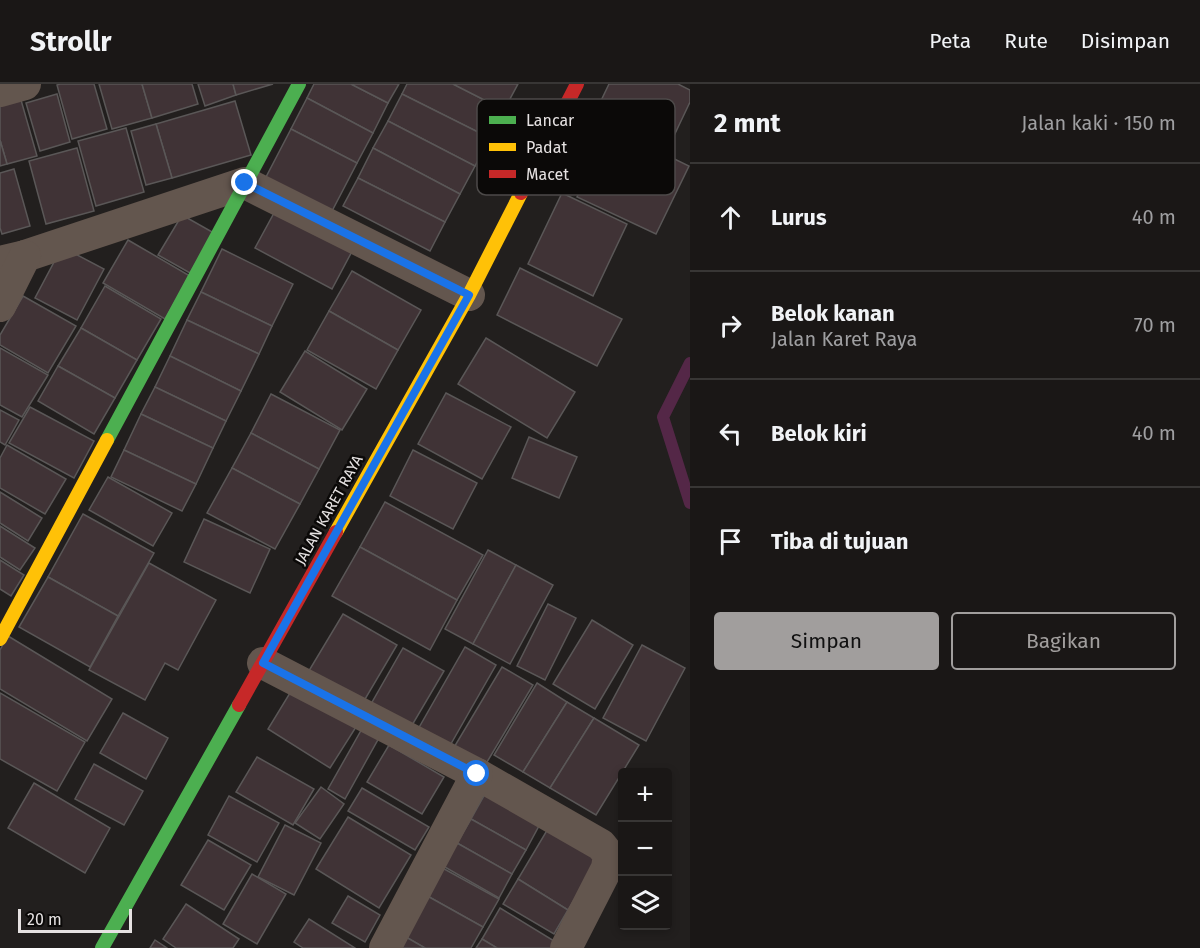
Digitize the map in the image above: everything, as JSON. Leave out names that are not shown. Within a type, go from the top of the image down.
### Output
[{"type":"street","points":[[0,91],[25,84]]},
{"type":"street","points":[[0,639],[299,84]]},
{"type":"street","name":"JALAN KARET RAYA","points":[[569,99],[577,84]]},
{"type":"street","points":[[0,306],[12,259],[245,183],[469,295]]},
{"type":"street","name":"JALAN KARET RAYA","points":[[102,948],[469,295],[520,195]]},
{"type":"street","points":[[263,663],[477,774],[601,845],[609,855],[607,868],[566,948]]},
{"type":"street","points":[[385,948],[477,774]]},
{"type":"building","points":[[94,84],[107,129],[72,139],[57,85]]},
{"type":"building","points":[[99,84],[142,84],[152,118],[112,129]]},
{"type":"building","points":[[142,84],[192,84],[198,104],[152,118]]},
{"type":"building","points":[[198,84],[233,84],[236,95],[205,106]]},
{"type":"building","points":[[233,84],[273,84],[236,95]]},
{"type":"building","points":[[314,84],[351,84],[388,103],[373,133],[307,98]]},
{"type":"building","points":[[351,84],[399,84],[388,103]]},
{"type":"building","points":[[407,84],[453,84],[482,99],[477,99],[477,132],[402,94]]},
{"type":"building","points":[[453,84],[518,84],[510,99],[482,99]]},
{"type":"building","points":[[609,84],[678,84],[690,90],[690,102],[675,134],[675,99],[602,99]]},
{"type":"building","points":[[57,94],[70,142],[40,151],[26,103]]},
{"type":"building","points":[[402,94],[477,132],[477,162],[475,166],[388,121]]},
{"type":"building","points":[[307,98],[373,133],[357,163],[291,129]]},
{"type":"building","points":[[21,100],[37,156],[7,164],[0,140],[0,105]]},
{"type":"building","points":[[235,101],[251,155],[172,178],[156,124]]},
{"type":"building","points":[[388,121],[475,166],[460,194],[373,148]]},
{"type":"building","points":[[156,124],[172,178],[146,185],[131,131]]},
{"type":"building","points":[[126,128],[144,192],[96,206],[78,141]]},
{"type":"building","points":[[291,129],[357,163],[331,213],[265,179]]},
{"type":"building","points":[[0,140],[7,164],[0,166]]},
{"type":"building","points":[[77,148],[94,211],[46,224],[29,161]]},
{"type":"building","points":[[373,148],[460,194],[445,222],[358,178]]},
{"type":"building","points":[[675,159],[689,166],[675,195]]},
{"type":"building","points":[[14,169],[30,226],[2,234],[0,228],[0,173]]},
{"type":"building","points":[[358,178],[445,222],[430,251],[343,206]]},
{"type":"building","points":[[561,195],[566,195],[627,224],[593,296],[528,264]]},
{"type":"building","points":[[578,195],[675,195],[656,234],[577,197]]},
{"type":"building","points":[[280,202],[357,242],[332,289],[255,248]]},
{"type":"building","points":[[182,215],[214,233],[190,273],[158,255]]},
{"type":"building","points":[[128,240],[190,276],[165,319],[103,283]]},
{"type":"building","points":[[62,247],[104,269],[77,320],[35,298]]},
{"type":"building","points":[[222,249],[293,284],[272,326],[201,292]]},
{"type":"building","points":[[520,268],[622,319],[597,366],[497,315]]},
{"type":"building","points":[[352,271],[421,310],[398,350],[329,311]]},
{"type":"building","points":[[105,286],[161,319],[137,360],[81,328]]},
{"type":"building","points":[[201,292],[272,326],[259,354],[187,320]]},
{"type":"building","points":[[23,296],[76,326],[48,373],[0,345],[0,335]]},
{"type":"building","points":[[329,311],[398,350],[376,389],[307,350]]},
{"type":"building","points":[[187,320],[259,354],[241,391],[170,356]]},
{"type":"building","points":[[81,328],[137,360],[115,398],[58,366]]},
{"type":"building","points":[[486,338],[575,392],[547,438],[458,384]]},
{"type":"building","points":[[0,348],[48,375],[22,417],[0,405]]},
{"type":"building","points":[[305,351],[367,389],[342,430],[280,392]]},
{"type":"building","points":[[170,356],[241,391],[226,421],[155,387]]},
{"type":"building","points":[[58,366],[115,398],[94,434],[38,401]]},
{"type":"building","points":[[155,387],[226,421],[213,448],[141,414]]},
{"type":"building","points":[[446,393],[511,427],[482,479],[418,444]]},
{"type":"building","points":[[271,394],[340,430],[319,469],[251,433]]},
{"type":"building","points":[[30,407],[94,441],[74,478],[9,443]]},
{"type":"building","points":[[0,410],[19,420],[5,445],[0,442]]},
{"type":"building","points":[[141,414],[213,448],[196,484],[124,450]]},
{"type":"building","points":[[251,433],[319,469],[300,504],[232,468]]},
{"type":"building","points":[[529,437],[577,457],[559,498],[512,478]]},
{"type":"building","points":[[7,445],[66,479],[45,514],[0,488],[0,458]]},
{"type":"building","points":[[124,450],[196,484],[182,511],[111,477]]},
{"type":"building","points":[[413,450],[477,483],[453,529],[390,496]]},
{"type":"building","points":[[232,468],[300,504],[275,549],[207,513]]},
{"type":"building","points":[[108,477],[172,513],[153,546],[89,510]]},
{"type":"building","points":[[0,492],[42,518],[28,541],[0,523]]},
{"type":"building","points":[[385,502],[483,555],[457,600],[360,547]]},
{"type":"building","points":[[83,514],[154,553],[118,616],[48,577]]},
{"type":"building","points":[[204,519],[270,549],[250,593],[184,562]]},
{"type":"building","points":[[0,526],[35,548],[20,570],[0,557]]},
{"type":"building","points":[[360,547],[457,600],[430,650],[332,596]]},
{"type":"building","points":[[488,550],[516,565],[473,644],[445,629]]},
{"type":"building","points":[[0,560],[24,575],[11,596],[0,589]]},
{"type":"building","points":[[149,563],[216,600],[178,670],[165,663],[145,700],[89,670]]},
{"type":"building","points":[[516,565],[553,585],[510,664],[473,644]]},
{"type":"building","points":[[48,577],[118,616],[90,667],[19,627]]},
{"type":"building","points":[[548,604],[576,618],[545,680],[517,666]]},
{"type":"building","points":[[343,614],[397,645],[361,706],[307,674]]},
{"type":"building","points":[[592,620],[633,645],[595,709],[553,684]]},
{"type":"building","points":[[8,636],[112,699],[87,741],[0,689],[0,650]]},
{"type":"building","points":[[642,645],[685,668],[646,741],[603,718]]},
{"type":"building","points":[[465,647],[496,665],[448,749],[417,731]]},
{"type":"building","points":[[403,648],[444,671],[411,727],[371,704]]},
{"type":"building","points":[[502,667],[533,685],[484,767],[453,749]]},
{"type":"building","points":[[537,683],[567,702],[523,772],[494,755]]},
{"type":"building","points":[[293,688],[356,727],[330,768],[268,729]]},
{"type":"building","points":[[0,693],[85,742],[57,791],[0,759]]},
{"type":"building","points":[[567,702],[594,718],[550,788],[523,772]]},
{"type":"building","points":[[123,713],[168,738],[146,779],[100,753]]},
{"type":"building","points":[[594,718],[639,745],[625,768],[618,768],[618,779],[596,815],[550,788]]},
{"type":"building","points":[[363,727],[380,736],[345,799],[328,789]]},
{"type":"building","points":[[389,745],[444,777],[422,814],[367,782]]},
{"type":"building","points":[[257,757],[314,789],[293,825],[236,792]]},
{"type":"building","points":[[94,764],[143,791],[124,825],[75,799]]},
{"type":"building","points":[[34,783],[110,828],[85,873],[8,828]]},
{"type":"building","points":[[321,787],[344,804],[320,839],[295,823]]},
{"type":"building","points":[[362,788],[429,827],[415,850],[348,811]]},
{"type":"building","points":[[485,794],[540,824],[526,850],[471,819]]},
{"type":"building","points":[[229,796],[279,823],[257,862],[208,835]]},
{"type":"building","points":[[348,817],[411,855],[379,908],[316,869]]},
{"type":"building","points":[[471,819],[526,850],[512,874],[457,843]]},
{"type":"building","points":[[285,825],[321,843],[294,895],[258,877]]},
{"type":"building","points":[[549,827],[600,857],[568,910],[518,879]]},
{"type":"building","points":[[208,840],[251,865],[224,910],[181,885]]},
{"type":"building","points":[[457,843],[512,874],[499,898],[443,866]]},
{"type":"building","points":[[437,865],[499,899],[483,927],[422,893]]},
{"type":"building","points":[[252,874],[286,894],[257,944],[223,924]]},
{"type":"building","points":[[518,879],[568,910],[554,934],[503,904]]},
{"type":"building","points":[[422,893],[483,927],[471,948],[425,948],[399,933]]},
{"type":"building","points":[[348,896],[380,915],[365,942],[332,923]]},
{"type":"building","points":[[186,904],[239,939],[233,948],[176,948],[163,939]]},
{"type":"building","points":[[500,908],[559,944],[556,948],[497,948],[482,939]]},
{"type":"building","points":[[309,919],[355,948],[303,948],[294,942]]},
{"type":"building","points":[[399,933],[425,948],[390,948]]},
{"type":"building","points":[[482,939],[497,948],[476,948]]},
{"type":"building","points":[[155,940],[167,948],[150,948]]},
{"type":"waterway","points":[[690,363],[663,417],[690,503]]},
{"type":"traffic: fast","points":[[107,440],[299,84]]},
{"type":"traffic: fast","points":[[102,948],[239,705]]},
{"type":"traffic: slow","points":[[336,532],[469,295],[520,195]]},
{"type":"traffic: slow","points":[[0,639],[107,440]]},
{"type":"traffic: jam","points":[[569,99],[577,84]]},
{"type":"traffic: jam","points":[[239,705],[336,532]]},
{"type":"route","points":[[245,183],[469,295],[263,663],[477,774]]}]
